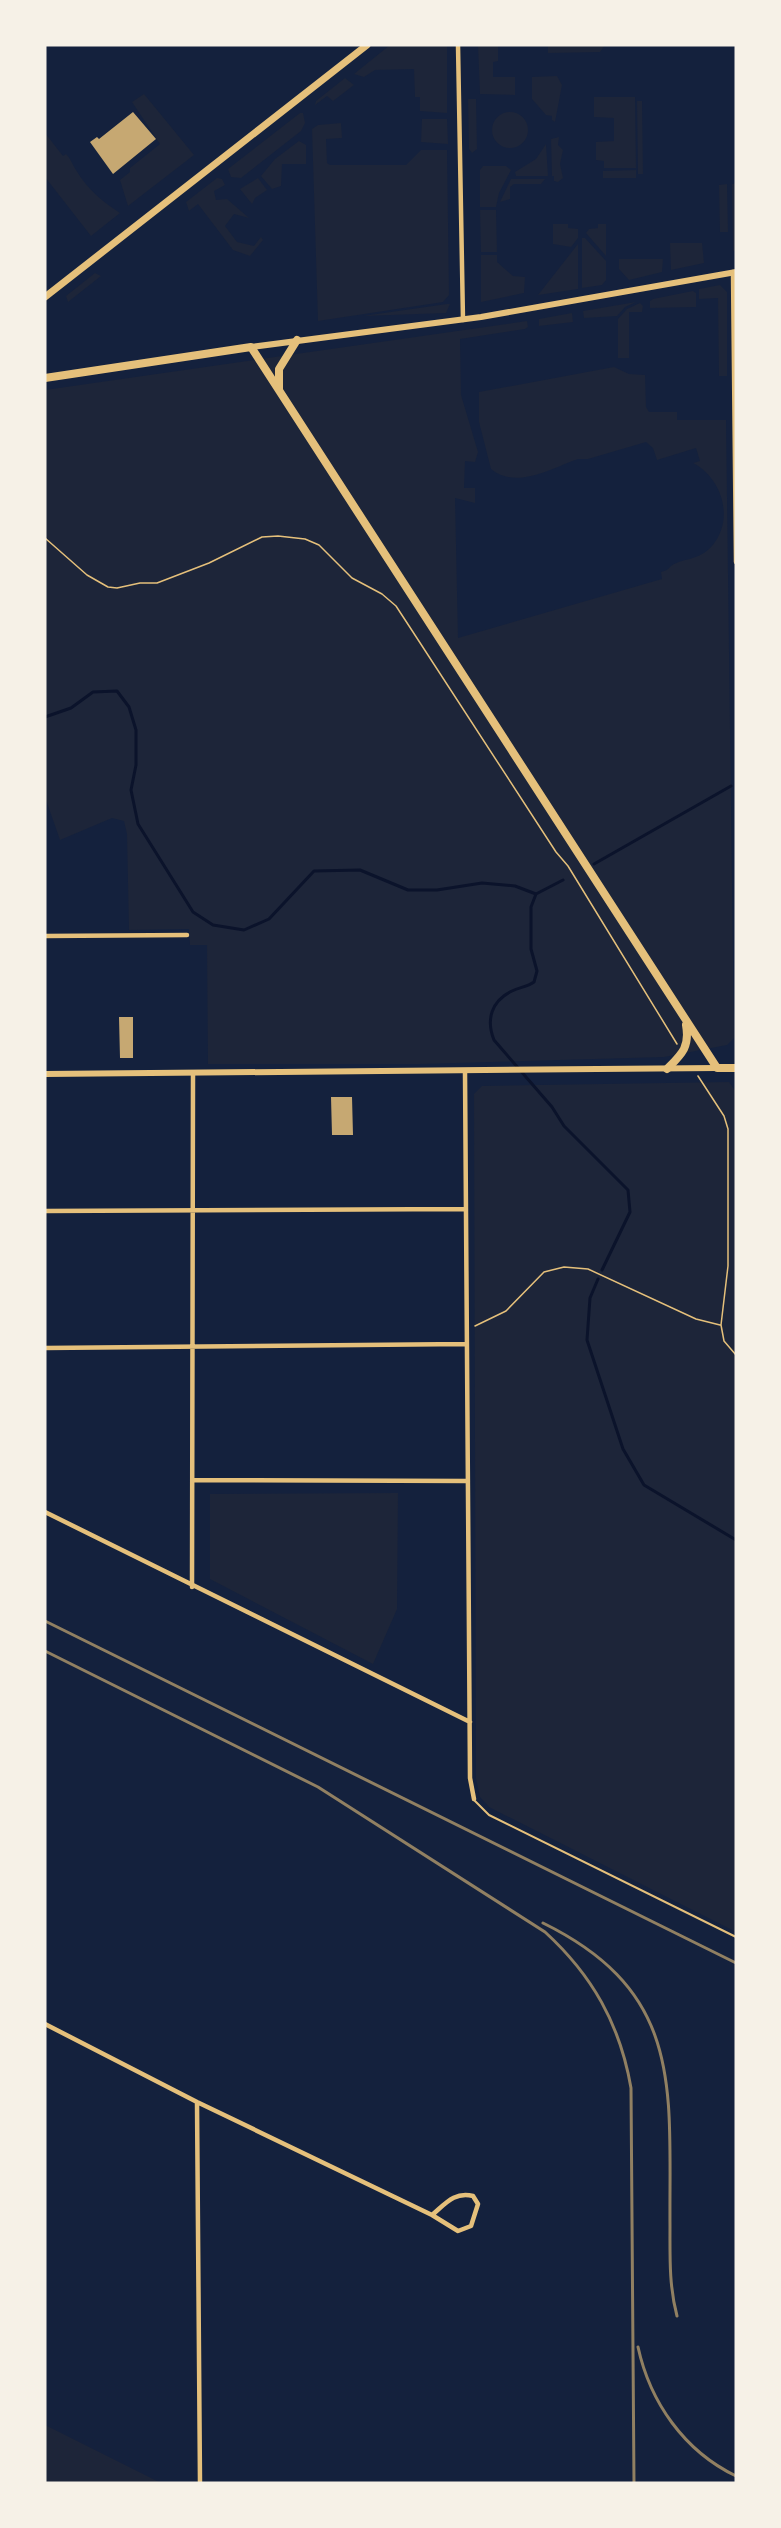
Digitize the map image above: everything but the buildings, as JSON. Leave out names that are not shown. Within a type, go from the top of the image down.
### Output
[{"type":"main road","points":[[45,297],[367,45]]},
{"type":"main road","points":[[279,392],[279,369],[297,340]]},
{"type":"main road","points":[[45,378],[251,347],[717,1068],[736,1068]]},
{"type":"main road","points":[[667,1069],[686,1049],[688,1039],[685,1020]]},
{"type":"street","points":[[458,45],[463,320]]},
{"type":"street","points":[[251,347],[463,320],[576,302],[734,272],[736,562]]},
{"type":"street","points":[[45,936],[187,935]]},
{"type":"street","points":[[45,1074],[506,1072],[717,1068]]},
{"type":"street","points":[[465,1072],[470,1778],[474,1799]]},
{"type":"street","points":[[192,1587],[193,1074]]},
{"type":"street","points":[[45,1211],[465,1209]]},
{"type":"street","points":[[45,1348],[466,1344]]},
{"type":"street","points":[[193,1480],[468,1481]]},
{"type":"street","points":[[45,1512],[192,1587],[470,1722]]},
{"type":"street","points":[[45,2024],[197,2102],[432,2215],[458,2231],[471,2226],[478,2204],[473,2196],[466,2194],[453,2197],[432,2215]]},
{"type":"street","points":[[197,2102],[200,2483]]},
{"type":"lane","points":[[474,1799],[489,1815],[736,1938]]},
{"type":"path","points":[[45,538],[87,575],[108,587],[117,588],[140,583],[157,583],[209,563],[262,537],[292,537],[319,545],[352,578],[382,594],[396,606],[568,867],[679,1048]]},
{"type":"path","points":[[702,1082],[724,1116],[728,1129],[728,1266],[721,1325],[724,1341],[736,1355]]},
{"type":"path","points":[[475,1326],[506,1311],[544,1272],[564,1267],[588,1269],[696,1319],[721,1325]]},
{"type":"shaded area","points":[[390,45],[447,45],[447,113],[420,111],[420,97],[415,97],[414,69],[375,70],[364,77],[354,74]]},
{"type":"shaded area","points":[[478,45],[498,45],[498,61],[493,62],[493,77],[515,77],[515,95],[480,94]]},
{"type":"shaded area","points":[[548,45],[605,45],[600,52],[548,53]]},
{"type":"shaded area","points":[[557,76],[562,85],[555,122],[552,116],[546,115],[532,99],[532,77]]},
{"type":"shaded area","points":[[345,78],[354,85],[333,101],[327,96],[315,105],[316,101]]},
{"type":"shaded area","points":[[144,94],[194,155],[128,206],[120,180],[130,172],[130,168],[160,144],[132,102]]},
{"type":"shaded area","points":[[594,97],[635,97],[636,168],[604,168],[604,161],[596,160],[596,142],[614,141],[614,118],[594,117]]},
{"type":"shaded area","points":[[468,99],[476,99],[477,149],[472,153],[469,149]]},
{"type":"shaded area","points":[[637,101],[642,101],[643,174],[638,174]]},
{"type":"shaded area","points":[[510,112],[523,117],[528,130],[523,143],[510,148],[497,143],[492,130],[497,117]]},
{"type":"shaded area","points":[[303,113],[305,123],[301,131],[241,178],[231,177],[228,169]]},
{"type":"shaded area","points":[[422,119],[447,119],[448,144],[421,142]]},
{"type":"shaded area","points":[[341,123],[342,138],[326,139],[327,163],[330,165],[406,165],[421,150],[447,150],[449,295],[443,302],[318,321],[312,129],[318,125]]},
{"type":"shaded area","points":[[45,133],[63,156],[66,154],[68,156],[90,189],[120,213],[91,236],[45,177]]},
{"type":"shaded area","points":[[559,137],[558,145],[563,150],[560,164],[563,178],[558,182],[554,181],[554,176],[552,176],[551,139]]},
{"type":"shaded area","points":[[299,141],[306,145],[306,164],[282,164],[281,186],[272,189],[261,176],[275,159]]},
{"type":"shaded area","points":[[546,144],[548,176],[516,176],[515,172],[536,159]]},
{"type":"shaded area","points":[[483,166],[506,166],[511,170],[499,193],[496,207],[480,207],[480,170]]},
{"type":"shaded area","points":[[636,170],[636,178],[603,178],[603,171]]},
{"type":"shaded area","points":[[217,178],[222,179],[225,185],[214,191],[216,200],[227,199],[249,218],[234,214],[225,226],[237,242],[254,246],[261,237],[263,240],[250,256],[233,250],[198,204],[189,211],[186,202]]},
{"type":"shaded area","points":[[258,178],[267,190],[255,198],[252,204],[240,189]]},
{"type":"shaded area","points":[[511,179],[545,179],[541,184],[514,184],[510,187],[510,199],[500,202]]},
{"type":"shaded area","points":[[736,183],[736,250],[733,251],[732,184]]},
{"type":"shaded area","points":[[727,184],[728,232],[720,232],[719,185]]},
{"type":"shaded area","points":[[480,210],[496,210],[497,252],[481,252]]},
{"type":"shaded area","points":[[553,224],[568,224],[568,228],[578,229],[578,238],[571,247],[553,244]]},
{"type":"shaded area","points":[[598,224],[606,224],[606,256],[586,233],[589,229],[598,228]]},
{"type":"shaded area","points":[[582,238],[585,238],[606,261],[606,280],[602,285],[582,288]]},
{"type":"shaded area","points":[[670,243],[702,243],[704,263],[671,270]]},
{"type":"shaded area","points":[[578,244],[578,289],[538,295]]},
{"type":"shaded area","points":[[481,255],[497,255],[497,262],[513,276],[525,277],[524,293],[481,302]]},
{"type":"shaded area","points":[[619,259],[663,259],[662,272],[629,280],[619,269]]},
{"type":"shaded area","points":[[95,273],[101,276],[68,302],[66,296]]},
{"type":"shaded area","points":[[720,285],[727,292],[727,376],[719,376],[718,298],[699,299],[699,289]]},
{"type":"shaded area","points":[[693,291],[696,293],[696,307],[650,308],[650,301],[653,299]]},
{"type":"shaded area","points":[[636,302],[625,307],[617,316],[584,318],[583,311]]},
{"type":"shaded area","points":[[640,303],[643,306],[642,312],[629,312],[629,358],[618,358],[618,319],[627,309]]},
{"type":"shaded area","points":[[447,304],[450,304],[446,313],[363,316]]},
{"type":"shaded area","points":[[572,313],[573,322],[539,326],[539,319]]},
{"type":"shaded area","points":[[527,321],[528,327],[525,329],[460,339],[461,395],[478,452],[475,462],[465,461],[464,488],[475,488],[475,503],[455,498],[458,638],[662,579],[661,572],[675,563],[707,551],[719,535],[723,524],[724,512],[718,489],[711,478],[693,463],[700,461],[696,448],[657,460],[653,448],[646,442],[588,459],[578,459],[534,475],[511,478],[501,475],[491,469],[479,422],[479,392],[614,367],[629,374],[645,375],[646,407],[649,412],[677,412],[677,420],[726,420],[734,1038],[727,1045],[664,1057],[420,1064],[208,1064],[207,945],[190,945],[189,929],[129,930],[127,834],[124,821],[112,818],[60,840],[45,797],[45,390]]},
{"type":"shaded area","points":[[729,1082],[736,1092],[736,1932],[489,1807],[480,1797],[476,1779],[474,1094],[482,1086]]},
{"type":"shaded area","points":[[398,1493],[397,1609],[373,1664],[210,1579],[210,1494]]},
{"type":"shaded area","points":[[45,2425],[161,2483],[45,2483]]},
{"type":"waterway","points":[[45,717],[71,708],[93,692],[117,691],[129,707],[136,730],[136,765],[131,790],[138,824],[193,912],[213,925],[244,930],[269,919],[314,871],[360,870],[408,890],[437,890],[482,883],[515,886],[536,894]]},
{"type":"waterway","points":[[594,864],[731,786]]},
{"type":"waterway","points":[[563,880],[536,894],[531,907],[531,949],[537,971],[534,982],[512,991],[499,1000],[492,1012],[490,1025],[494,1040],[552,1107],[564,1126],[628,1190],[630,1212],[602,1270]]},
{"type":"waterway","points":[[598,1279],[590,1298],[587,1340],[623,1449],[644,1485],[736,1540]]},
{"type":"railway","points":[[45,1621],[736,1963]]},
{"type":"railway","points":[[45,1651],[318,1787],[545,1932],[562,1948],[590,1983],[620,2043],[631,2088],[634,2483]]},
{"type":"railway","points":[[543,1923],[589,1950],[623,1981],[645,2014],[659,2049],[667,2088],[670,2131],[671,2271],[677,2316]]},
{"type":"railway","points":[[638,2347],[651,2387],[672,2423],[700,2453],[717,2466],[736,2476]]}]
